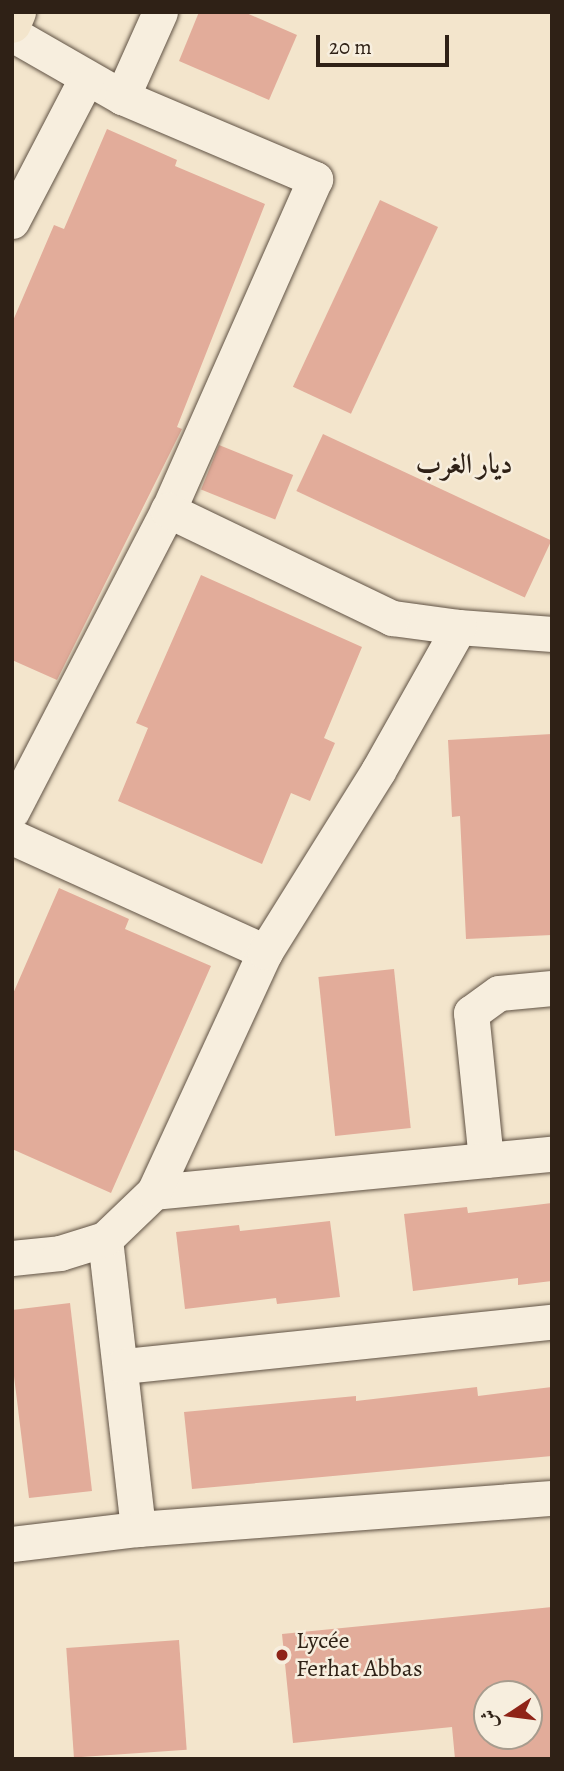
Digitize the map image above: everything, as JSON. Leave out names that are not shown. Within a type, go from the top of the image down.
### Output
[{"type":"main road","points":[[12,24],[18,12]]},
{"type":"street","points":[[122,97],[160,12]]},
{"type":"street","points":[[12,34],[86,79],[122,97],[315,179],[168,510],[12,811]]},
{"type":"street","points":[[12,221],[86,79]]},
{"type":"street","points":[[168,510],[393,618],[458,627],[552,634]]},
{"type":"street","points":[[12,1258],[60,1253],[105,1239],[154,1192],[265,952],[378,771],[458,627]]},
{"type":"street","points":[[12,838],[265,952]]},
{"type":"street","points":[[486,1160],[471,1013],[499,993],[552,988]]},
{"type":"street","points":[[154,1192],[552,1154]]},
{"type":"street","points":[[105,1239],[123,1366],[138,1529]]},
{"type":"street","points":[[123,1366],[552,1322]]},
{"type":"street","points":[[12,1544],[138,1529],[552,1498]]},
{"type":"building","points":[[199,12],[244,12],[297,35],[269,100],[179,61]]},
{"type":"building","points":[[107,129],[177,160],[175,166],[265,204],[177,427],[182,429],[57,680],[12,660],[12,323],[54,225],[64,229]]},
{"type":"building","points":[[380,200],[438,227],[351,414],[293,387]]},
{"type":"building","points":[[323,434],[551,540],[525,598],[296,491]]},
{"type":"building","points":[[219,445],[293,475],[275,519],[201,490]]},
{"type":"building","points":[[201,575],[362,647],[324,738],[335,743],[310,801],[291,793],[262,864],[118,801],[148,728],[136,723]]},
{"type":"building","points":[[552,734],[552,935],[466,939],[460,816],[452,817],[448,740]]},
{"type":"building","points":[[59,888],[129,919],[125,929],[211,966],[111,1193],[12,1149],[12,996]]},
{"type":"building","points":[[394,969],[411,1128],[335,1136],[318,977]]},
{"type":"building","points":[[552,1203],[552,1281],[518,1285],[518,1278],[413,1291],[404,1214],[467,1207],[468,1213]]},
{"type":"building","points":[[330,1221],[340,1297],[277,1304],[276,1298],[185,1309],[176,1232],[239,1225],[240,1231]]},
{"type":"building","points":[[70,1303],[92,1491],[29,1498],[12,1360],[12,1310]]},
{"type":"building","points":[[477,1387],[478,1396],[552,1387],[552,1456],[192,1489],[184,1412],[356,1396],[356,1401]]},
{"type":"building","points":[[552,1607],[552,1759],[455,1759],[452,1727],[293,1743],[282,1634]]},
{"type":"building","points":[[179,1640],[187,1750],[74,1758],[66,1648]]},
{"type":"place","name":"Lycée Ferhat Abbas","points":[[282,1655]]},
{"type":"district","name":"ديار الغرب","points":[[464,464]]}]
